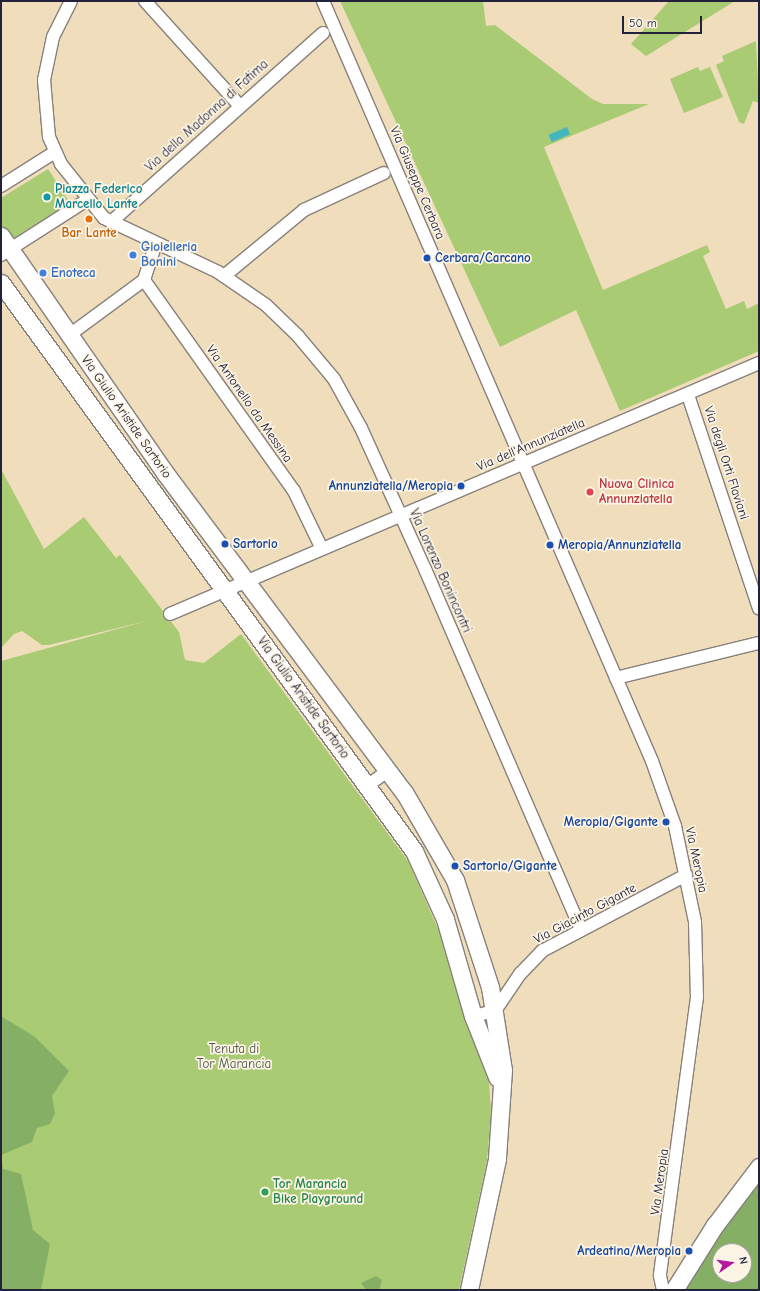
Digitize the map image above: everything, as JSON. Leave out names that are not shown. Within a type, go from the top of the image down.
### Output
[{"type":"street","points":[[4,247],[87,200],[54,152],[45,111],[45,71],[53,37],[71,1]]},
{"type":"street","points":[[145,1],[239,105]]},
{"type":"street","name":"Via Giuseppe Cerbara","points":[[323,1],[522,464]]},
{"type":"street","name":"Via della Madonna di Fatima","points":[[111,222],[239,105],[322,33]]},
{"type":"street","points":[[1,186],[54,152]]},
{"type":"street","points":[[224,276],[304,210],[384,173]]},
{"type":"street","name":"Via Lorenzo Bonincontri","points":[[87,200],[111,222],[224,276],[278,315],[334,379],[361,428],[582,930]]},
{"type":"street","points":[[68,336],[144,280],[156,244]]},
{"type":"street","name":"Via Giulio Aristide Sartorio","points":[[4,247],[422,818],[455,880],[474,931],[495,1011],[502,1053],[502,1093],[496,1166],[469,1290]]},
{"type":"street","name":"Via Antonello da Messina","points":[[144,280],[294,491],[322,549]]},
{"type":"street","name":"Via Giulio Aristide Sartorio","points":[[1,283],[223,590],[404,836],[432,887],[453,942],[473,1016],[502,1093]]},
{"type":"street","name":"Via dell'Annunziatella","points":[[248,581],[688,395],[759,363]]},
{"type":"street","name":"Via degli Orti Flaviani","points":[[688,395],[759,609]]},
{"type":"street","name":"Via Meropia","points":[[522,464],[616,678],[666,798],[686,875],[696,936],[697,997],[660,1276],[663,1290]]},
{"type":"street","points":[[170,614],[223,590],[248,581]]},
{"type":"street","points":[[616,678],[759,643]]},
{"type":"street","points":[[367,786],[388,771]]},
{"type":"street","name":"Via Giacinto Gigante","points":[[495,1011],[534,958],[582,930],[686,875]]},
{"type":"street","points":[[473,1016],[495,1011]]},
{"type":"street","points":[[674,1290],[715,1224],[759,1167]]},
{"type":"green space","points":[[340,1],[483,1],[486,26],[495,25],[592,99],[603,104],[649,104],[544,147],[603,290],[707,245],[710,252],[703,256],[726,309],[744,301],[747,309],[759,303],[759,351],[620,411],[576,310],[500,347]]},
{"type":"green space","points":[[669,1],[735,1],[646,56],[631,44]]},
{"type":"green space","points":[[756,41],[759,103],[753,101],[744,124],[739,122],[716,65],[724,61],[722,56]]},
{"type":"green space","points":[[698,67],[700,71],[710,67],[723,97],[684,113],[670,79]]},
{"type":"green space","points":[[48,169],[70,203],[11,240],[1,224],[1,198]]},
{"type":"green space","name":"Tenuta di Tor Marancia","points":[[1,469],[44,549],[84,517],[116,558],[120,555],[179,632],[185,660],[204,663],[241,634],[408,861],[442,938],[463,1013],[482,1052],[489,1083],[491,1112],[487,1161],[459,1290],[1,1290],[1,661],[150,620],[49,645],[42,645],[22,631],[14,634],[1,648]]},
{"type":"green space","points":[[1,1016],[35,1037],[69,1071],[52,1096],[55,1113],[50,1124],[37,1128],[32,1142],[1,1155]]},
{"type":"green space","points":[[1,1155],[3,1169],[21,1174],[33,1230],[50,1244],[41,1290],[1,1290]]},
{"type":"green space","points":[[759,1182],[759,1290],[684,1290],[712,1247],[712,1283],[752,1283],[752,1243],[715,1243],[736,1211]]},
{"type":"green space","points":[[376,1276],[382,1280],[379,1290],[366,1290],[361,1283]]},
{"type":"water","points":[[567,127],[570,134],[552,142],[549,135]]},
{"type":"place","name":"Piazza Federico Marcello Lante","points":[[47,197]]},
{"type":"place","name":"Bar Lante","points":[[89,219]]},
{"type":"place","name":"Gioielleria Bonini","points":[[133,255]]},
{"type":"place","name":"Cerbara/Carcano","points":[[427,258]]},
{"type":"place","name":"Enoteca","points":[[43,273]]},
{"type":"place","name":"Annunziatella/Meropia","points":[[461,486]]},
{"type":"place","name":"Nuova Clinica Annunziatella","points":[[590,492]]},
{"type":"place","name":"Sartorio","points":[[225,544]]},
{"type":"place","name":"Meropia/Annunziatella","points":[[550,545]]},
{"type":"place","name":"Meropia/Gigante","points":[[666,822]]},
{"type":"place","name":"Sartorio/Gigante","points":[[455,866]]},
{"type":"place","name":"Tor Marancia Bike Playground","points":[[265,1192]]},
{"type":"place","name":"Ardeatina/Meropia","points":[[689,1251]]}]
